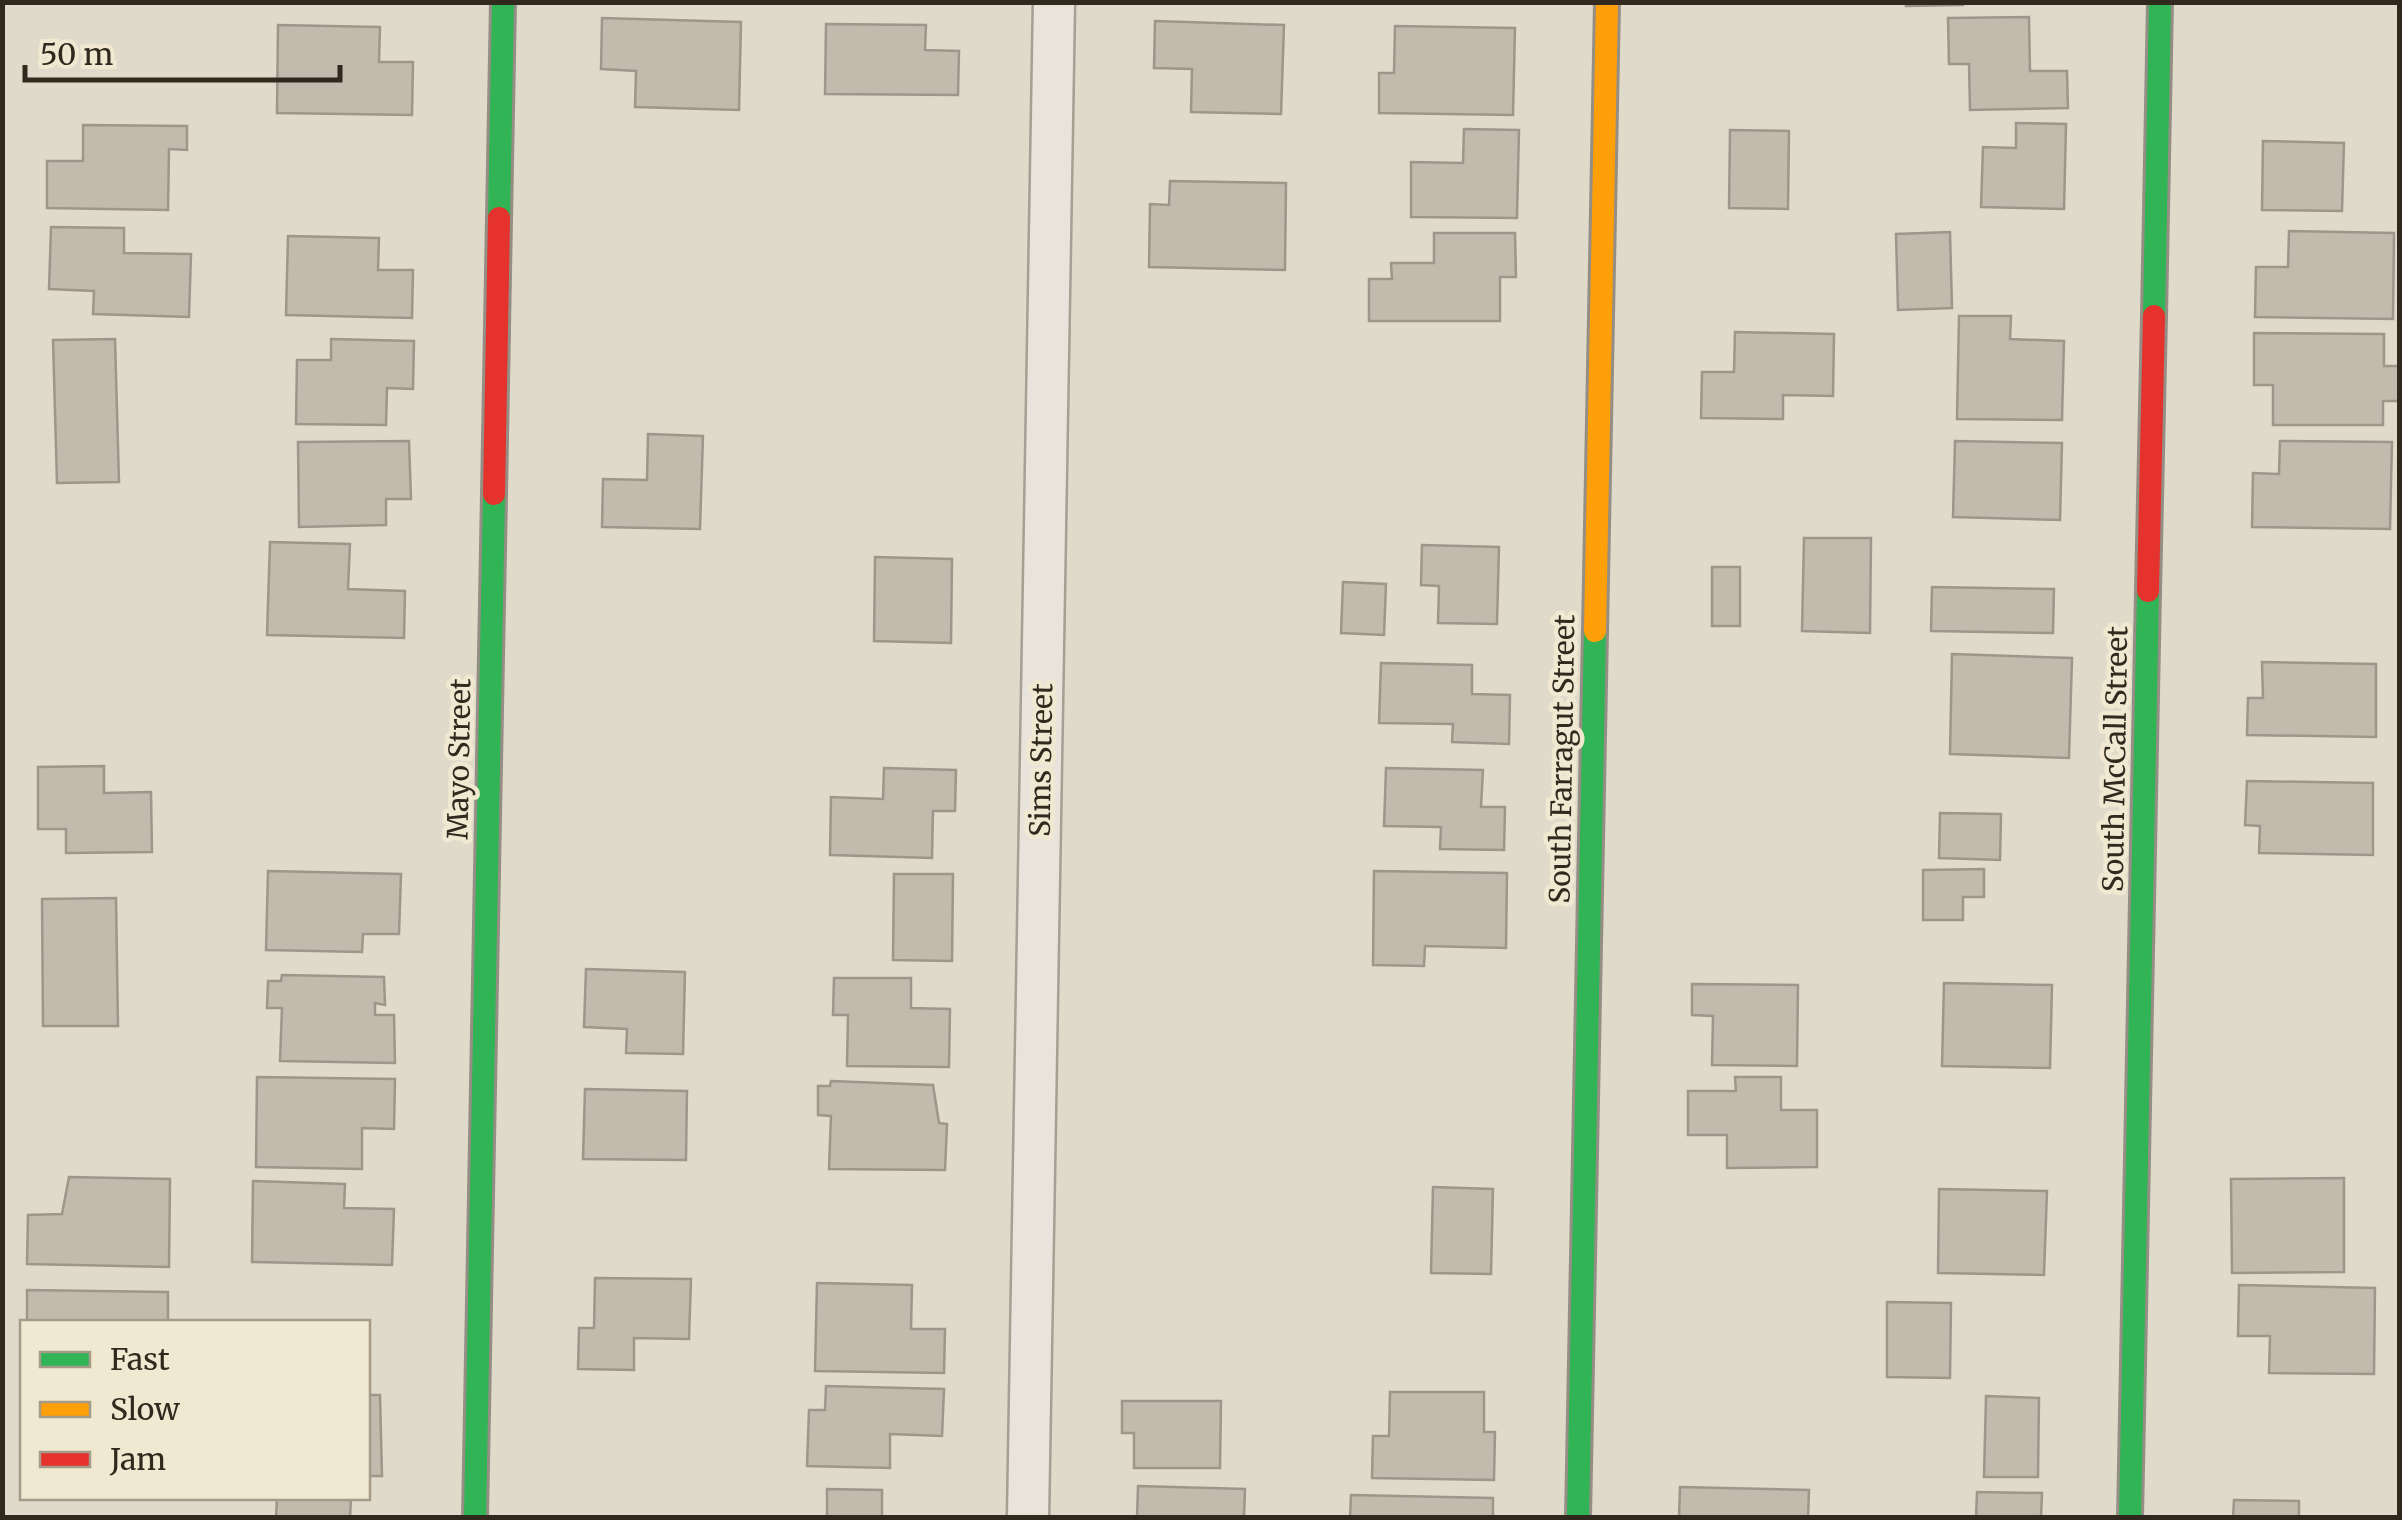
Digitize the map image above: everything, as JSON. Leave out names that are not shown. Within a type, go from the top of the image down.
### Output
[{"type":"street","name":"Mayo Street","points":[[476,1518],[503,2]]},
{"type":"street","name":"Sims Street","points":[[1028,1518],[1054,2]]},
{"type":"street","name":"South Farragut Street","points":[[1578,1518],[1607,2]]},
{"type":"street","name":"South McCall Street","points":[[2130,1518],[2160,2]]},
{"type":"building","points":[[1906,2],[1963,2],[1963,5],[1906,6]]},
{"type":"building","points":[[2029,17],[2030,71],[2067,71],[2068,108],[1970,110],[1969,64],[1949,64],[1948,18]]},
{"type":"building","points":[[602,18],[741,22],[739,110],[635,107],[636,71],[601,69]]},
{"type":"building","points":[[1155,21],[1284,25],[1281,114],[1191,112],[1192,69],[1154,68]]},
{"type":"building","points":[[826,24],[926,25],[925,50],[959,51],[958,95],[825,94]]},
{"type":"building","points":[[278,25],[380,27],[379,62],[413,62],[412,115],[277,113]]},
{"type":"building","points":[[1395,26],[1515,28],[1513,115],[1379,113],[1379,73],[1394,73]]},
{"type":"building","points":[[2016,123],[2066,124],[2064,209],[1981,207],[1983,147],[2016,148]]},
{"type":"building","points":[[83,125],[187,126],[187,150],[169,149],[168,210],[47,208],[47,161],[83,161]]},
{"type":"building","points":[[1464,129],[1519,130],[1517,218],[1411,217],[1411,162],[1463,163]]},
{"type":"building","points":[[1730,130],[1789,131],[1788,209],[1729,208]]},
{"type":"building","points":[[2263,141],[2344,143],[2342,211],[2262,210]]},
{"type":"building","points":[[1170,181],[1286,183],[1285,270],[1149,267],[1150,204],[1169,205]]},
{"type":"building","points":[[51,227],[124,228],[124,253],[191,254],[189,317],[93,314],[94,291],[49,289]]},
{"type":"building","points":[[2289,231],[2394,233],[2393,319],[2255,317],[2256,267],[2288,267]]},
{"type":"building","points":[[1950,232],[1952,308],[1898,310],[1896,234]]},
{"type":"building","points":[[1434,233],[1515,233],[1516,277],[1500,277],[1500,321],[1369,321],[1369,279],[1392,279],[1391,263],[1434,263]]},
{"type":"building","points":[[288,236],[379,238],[378,270],[413,270],[412,318],[286,315]]},
{"type":"building","points":[[1959,316],[2011,316],[2010,339],[2064,341],[2062,420],[1957,419]]},
{"type":"building","points":[[1735,332],[1834,334],[1833,396],[1783,395],[1783,419],[1701,418],[1702,372],[1734,372]]},
{"type":"building","points":[[2254,333],[2384,334],[2384,366],[2400,366],[2400,401],[2383,401],[2383,425],[2273,425],[2273,385],[2254,385]]},
{"type":"building","points":[[115,339],[119,482],[57,483],[53,340]]},
{"type":"building","points":[[331,339],[414,341],[413,389],[387,388],[386,425],[296,424],[297,360],[331,360]]},
{"type":"building","points":[[648,434],[703,436],[700,529],[602,527],[603,479],[647,480]]},
{"type":"building","points":[[409,441],[411,499],[386,499],[386,525],[299,527],[298,442]]},
{"type":"building","points":[[1955,441],[2062,443],[2060,520],[1953,517]]},
{"type":"building","points":[[2280,441],[2392,442],[2390,529],[2252,527],[2253,473],[2279,474]]},
{"type":"building","points":[[1804,538],[1871,538],[1870,633],[1802,631]]},
{"type":"building","points":[[270,542],[350,544],[348,589],[405,591],[404,638],[267,635]]},
{"type":"building","points":[[1422,545],[1499,547],[1497,624],[1438,623],[1439,586],[1421,585]]},
{"type":"building","points":[[875,557],[952,559],[951,643],[874,641]]},
{"type":"building","points":[[1712,567],[1740,567],[1740,626],[1712,626]]},
{"type":"building","points":[[1343,582],[1386,584],[1384,635],[1341,633]]},
{"type":"building","points":[[1932,587],[2054,589],[2053,633],[1931,631]]},
{"type":"building","points":[[1952,654],[2072,658],[2069,758],[1950,754]]},
{"type":"building","points":[[2262,662],[2376,664],[2376,737],[2247,735],[2248,698],[2263,698]]},
{"type":"building","points":[[1381,663],[1472,665],[1472,694],[1510,695],[1509,744],[1452,742],[1453,724],[1379,723]]},
{"type":"building","points":[[104,766],[104,793],[151,792],[152,852],[66,853],[66,829],[38,829],[38,767]]},
{"type":"building","points":[[884,768],[956,770],[955,811],[933,811],[932,858],[830,855],[831,797],[883,799]]},
{"type":"building","points":[[1386,768],[1483,770],[1481,807],[1505,807],[1504,850],[1440,849],[1441,827],[1384,826]]},
{"type":"building","points":[[2247,781],[2373,783],[2373,855],[2259,853],[2260,826],[2245,825]]},
{"type":"building","points":[[1940,813],[2001,814],[2000,860],[1939,858]]},
{"type":"building","points":[[1984,869],[1984,897],[1963,897],[1963,920],[1923,920],[1923,870]]},
{"type":"building","points":[[268,871],[401,874],[399,934],[363,934],[362,952],[266,950]]},
{"type":"building","points":[[1374,871],[1507,873],[1506,948],[1425,946],[1424,966],[1373,965]]},
{"type":"building","points":[[894,874],[953,874],[952,961],[893,960]]},
{"type":"building","points":[[116,898],[118,1026],[43,1026],[42,899]]},
{"type":"building","points":[[586,969],[685,972],[683,1054],[626,1053],[627,1029],[584,1027]]},
{"type":"building","points":[[282,975],[384,977],[385,1005],[375,1003],[375,1015],[394,1015],[395,1063],[280,1061],[282,1008],[267,1008],[268,981],[281,981]]},
{"type":"building","points":[[834,978],[911,978],[911,1008],[950,1009],[949,1067],[847,1066],[848,1015],[833,1015]]},
{"type":"building","points":[[1944,983],[2052,985],[2050,1068],[1942,1066]]},
{"type":"building","points":[[1692,984],[1798,985],[1797,1066],[1712,1065],[1713,1016],[1692,1015]]},
{"type":"building","points":[[257,1077],[395,1079],[394,1129],[362,1128],[362,1169],[256,1167]]},
{"type":"building","points":[[1735,1077],[1781,1077],[1781,1110],[1817,1110],[1817,1167],[1727,1168],[1727,1135],[1688,1135],[1688,1091],[1736,1091]]},
{"type":"building","points":[[831,1081],[933,1085],[939,1123],[947,1124],[945,1170],[829,1169],[831,1116],[818,1115],[818,1086],[830,1086]]},
{"type":"building","points":[[585,1089],[687,1091],[686,1160],[583,1159]]},
{"type":"building","points":[[69,1177],[170,1179],[169,1267],[27,1264],[28,1215],[62,1214]]},
{"type":"building","points":[[2344,1178],[2344,1272],[2232,1273],[2231,1179]]},
{"type":"building","points":[[253,1181],[345,1184],[344,1208],[394,1209],[392,1265],[252,1262]]},
{"type":"building","points":[[1433,1187],[1493,1189],[1491,1274],[1431,1273]]},
{"type":"building","points":[[1939,1189],[2047,1191],[2044,1275],[1938,1273]]},
{"type":"building","points":[[595,1278],[691,1279],[689,1339],[634,1338],[634,1370],[578,1369],[579,1328],[594,1328]]},
{"type":"building","points":[[817,1283],[912,1285],[911,1329],[945,1329],[944,1373],[815,1371]]},
{"type":"building","points":[[2239,1285],[2375,1288],[2374,1374],[2269,1373],[2270,1336],[2238,1336]]},
{"type":"building","points":[[27,1290],[168,1292],[168,1320],[27,1320]]},
{"type":"building","points":[[1887,1302],[1951,1303],[1950,1378],[1887,1377]]},
{"type":"building","points":[[826,1386],[944,1389],[942,1436],[890,1434],[890,1468],[807,1466],[809,1410],[825,1410]]},
{"type":"building","points":[[1390,1392],[1484,1392],[1484,1432],[1495,1432],[1494,1480],[1372,1478],[1373,1436],[1389,1436]]},
{"type":"building","points":[[370,1395],[380,1395],[382,1476],[370,1476]]},
{"type":"building","points":[[1986,1396],[2039,1398],[2038,1477],[1984,1477]]},
{"type":"building","points":[[1122,1401],[1221,1401],[1220,1468],[1134,1468],[1134,1433],[1122,1433]]},
{"type":"building","points":[[1138,1486],[1245,1489],[1244,1518],[1137,1518]]},
{"type":"building","points":[[1680,1487],[1809,1490],[1808,1518],[1679,1518]]},
{"type":"building","points":[[827,1489],[882,1490],[882,1518],[827,1518]]},
{"type":"building","points":[[1977,1492],[2042,1493],[2041,1518],[1976,1518]]},
{"type":"building","points":[[1351,1495],[1493,1498],[1493,1518],[1350,1518]]},
{"type":"building","points":[[277,1500],[351,1500],[350,1518],[276,1518]]},
{"type":"building","points":[[2234,1500],[2299,1501],[2299,1518],[2233,1518]]},
{"type":"traffic: fast","points":[[499,218],[503,2]]},
{"type":"traffic: fast","points":[[2154,316],[2160,2]]},
{"type":"traffic: fast","points":[[475,1518],[494,494]]},
{"type":"traffic: fast","points":[[2130,1518],[2148,591]]},
{"type":"traffic: fast","points":[[1578,1518],[1595,631]]},
{"type":"traffic: slow","points":[[1595,631],[1607,2]]},
{"type":"traffic: jam","points":[[494,494],[499,218]]},
{"type":"traffic: jam","points":[[2148,591],[2154,316]]}]
